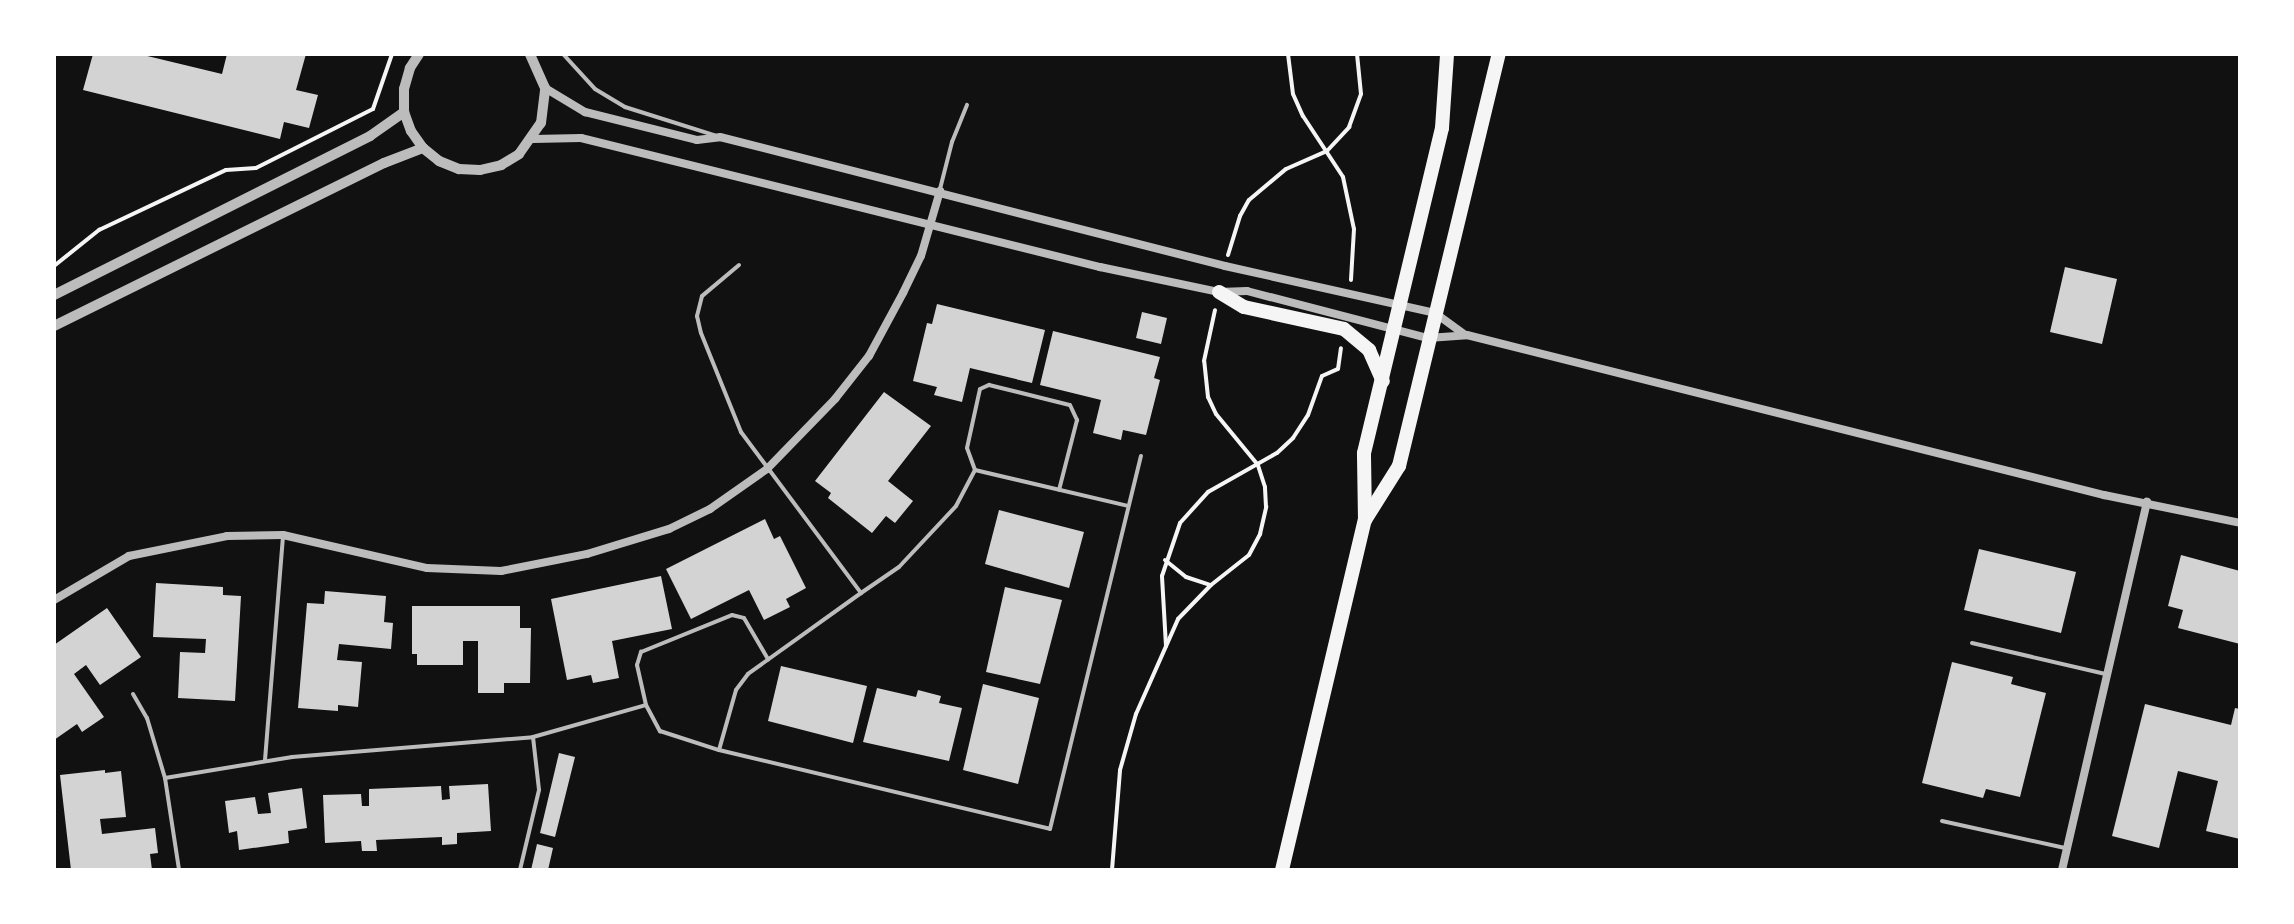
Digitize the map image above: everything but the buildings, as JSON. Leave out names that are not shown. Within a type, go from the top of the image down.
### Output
[{"type":"main road","points":[[1282,870],[1365,520],[1364,453],[1442,128],[1447,54]]},
{"type":"main road","points":[[1365,520],[1399,466],[1499,54]]},
{"type":"main road","points":[[1219,292],[1244,307],[1344,329],[1369,350],[1383,381]]},
{"type":"street","points":[[419,54],[410,68],[404,89],[404,112],[411,131],[423,148],[439,161],[459,169],[480,170],[510,160],[533,139],[541,123],[545,88],[541,72],[530,54]]},
{"type":"street","points":[[545,88],[585,112],[697,140],[720,137],[1225,266],[1402,304],[1435,313],[1467,335]]},
{"type":"street","points":[[54,295],[370,136],[404,112]]},
{"type":"street","points":[[533,139],[581,138],[930,226],[1219,292],[1247,291],[1428,338],[1467,335],[2104,495],[2240,523]]},
{"type":"street","points":[[54,326],[384,163],[423,148]]},
{"type":"street","points":[[54,600],[129,556],[227,536],[283,535],[427,568],[501,571],[587,554],[669,529],[710,509],[767,469],[835,399],[869,356],[921,256],[940,191]]},
{"type":"street","points":[[2062,870],[2147,502]]},
{"type":"lane","points":[[563,54],[595,89],[625,107],[720,137]]},
{"type":"lane","points":[[940,191],[952,142],[967,105]]},
{"type":"lane","points":[[739,265],[702,296],[697,316],[741,432],[861,593]]},
{"type":"lane","points":[[719,750],[736,690],[748,674],[899,567],[956,506],[975,470],[967,448],[980,389],[989,385],[1070,405],[1077,420],[1059,490]]},
{"type":"lane","points":[[768,659],[744,618],[732,615],[641,652],[637,665],[646,705],[660,731],[719,750],[1050,829],[1141,456]]},
{"type":"lane","points":[[975,470],[1128,506]]},
{"type":"lane","points":[[265,760],[283,535]]},
{"type":"lane","points":[[1972,643],[2107,675]]},
{"type":"lane","points":[[133,694],[147,718],[165,778],[179,870]]},
{"type":"lane","points":[[165,778],[265,760],[533,737],[646,705]]},
{"type":"lane","points":[[520,870],[539,790],[533,737]]},
{"type":"lane","points":[[1942,821],[2067,849]]},
{"type":"path","points":[[54,266],[99,230],[226,170],[256,168],[373,109],[392,54]]},
{"type":"path","points":[[1225,266],[1240,216],[1249,200],[1286,169],[1327,151],[1349,127],[1361,94],[1362,76],[1357,54]]},
{"type":"path","points":[[1112,870],[1125,748],[1166,646],[1178,619],[1211,585],[1249,555],[1260,534],[1266,507],[1265,487],[1258,465],[1216,414],[1208,397],[1204,361],[1219,292]]},
{"type":"path","points":[[1166,646],[1161,590],[1171,543]]},
{"type":"path","points":[[1165,560],[1186,577],[1211,585]]}]
